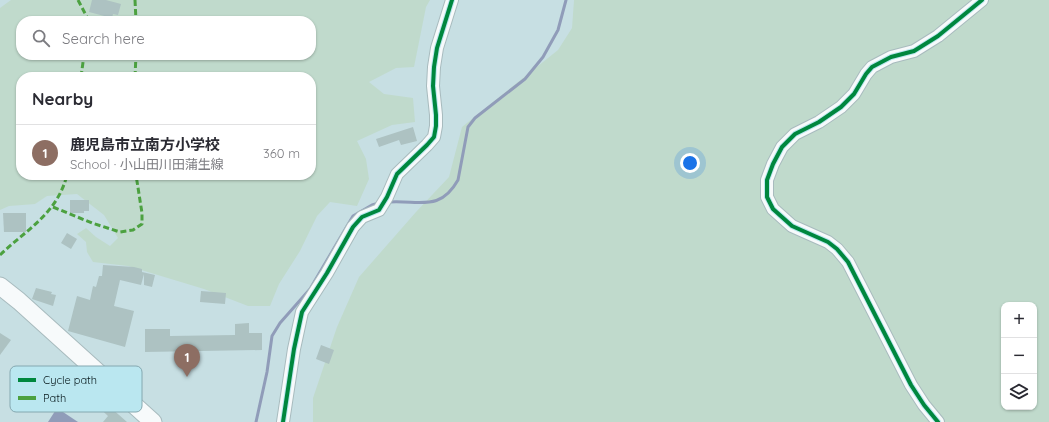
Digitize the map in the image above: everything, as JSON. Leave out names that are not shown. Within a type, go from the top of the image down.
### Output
[{"type":"main road","points":[[0,286],[19,301],[90,366]]},
{"type":"main road","points":[[141,412],[152,422]]},
{"type":"street","points":[[283,422],[294,349],[302,312],[327,273],[353,227],[362,217],[378,210],[387,197],[397,174],[434,137],[436,120],[433,86],[434,67],[452,0]]},
{"type":"street","points":[[938,422],[924,406],[910,385],[848,262],[837,249],[828,242],[792,226],[773,209],[767,197],[767,180],[782,147],[795,134],[819,122],[842,107],[854,94],[872,67],[891,57],[914,51],[932,40],[982,0]]},
{"type":"green space","points":[[11,0],[430,0],[426,7],[414,67],[396,68],[369,82],[384,94],[413,98],[415,122],[392,125],[357,141],[366,159],[369,179],[357,206],[330,202],[317,216],[300,251],[279,284],[270,306],[248,306],[204,289],[128,266],[93,262],[87,252],[86,242],[77,234],[86,228],[110,246],[118,238],[104,215],[77,194],[47,196],[35,204],[9,206],[0,210],[0,8]]},
{"type":"green space","points":[[574,0],[1049,0],[1049,422],[313,422],[313,398],[337,327],[359,277],[449,177],[462,127],[558,50],[572,28]]},
{"type":"water","points":[[54,412],[63,412],[78,422],[48,422]]},
{"type":"building","points":[[92,0],[106,0],[121,4],[118,15],[113,14],[112,16],[104,16],[89,12]]},
{"type":"building","points":[[413,127],[417,141],[401,145],[399,140],[379,147],[376,139]]},
{"type":"building","points":[[70,200],[89,200],[89,211],[84,211],[84,213],[70,213]]},
{"type":"building","points":[[3,213],[26,213],[26,232],[4,232]]},
{"type":"building","points":[[67,233],[77,239],[71,249],[61,243]]},
{"type":"building","points":[[103,265],[134,267],[142,269],[142,272],[155,275],[152,287],[144,285],[144,274],[141,285],[120,280],[114,306],[134,311],[125,347],[68,331],[77,296],[90,300],[93,286],[96,287],[99,276],[102,276]]},
{"type":"building","points":[[36,288],[52,292],[51,294],[56,295],[53,306],[32,299]]},
{"type":"building","points":[[201,291],[226,293],[225,304],[200,302]]},
{"type":"building","points":[[249,323],[249,333],[262,333],[262,350],[145,352],[145,329],[170,329],[170,336],[235,335],[235,324]]},
{"type":"building","points":[[0,333],[11,340],[0,355]]},
{"type":"building","points":[[321,345],[334,350],[329,364],[316,359]]},
{"type":"building","points":[[104,412],[116,412],[127,422],[103,422],[108,416]]},
{"type":"waterway","points":[[389,202],[428,202],[444,197],[451,190],[458,180],[468,127],[475,118],[525,79],[543,57],[558,30],[566,0]]},
{"type":"waterway","points":[[256,422],[267,372],[272,336],[280,323],[310,289],[353,216],[372,205],[379,203]]},
{"type":"marked path","points":[[78,0],[86,16]]},
{"type":"marked path","points":[[135,0],[136,16]]},
{"type":"marked path","points":[[82,72],[83,60]]},
{"type":"marked path","points":[[135,72],[136,60]]},
{"type":"marked path","points":[[0,255],[49,211],[62,189],[65,180]]},
{"type":"marked path","points":[[53,207],[92,223],[120,232],[133,230],[142,224],[142,213],[137,180]]},
{"type":"cycle path","points":[[283,422],[294,349],[302,312],[327,273],[353,227],[362,217],[379,210],[387,197],[397,174],[434,137],[436,126],[433,86],[434,67],[437,48],[452,0]]},
{"type":"cycle path","points":[[938,422],[924,405],[911,385],[848,262],[837,249],[828,242],[792,226],[773,209],[767,197],[767,180],[782,147],[795,134],[819,122],[841,107],[854,94],[872,67],[891,57],[914,51],[938,36],[982,0]]},
{"type":"place","name":"鹿児島市立南方小学校","points":[[187,377]]}]
